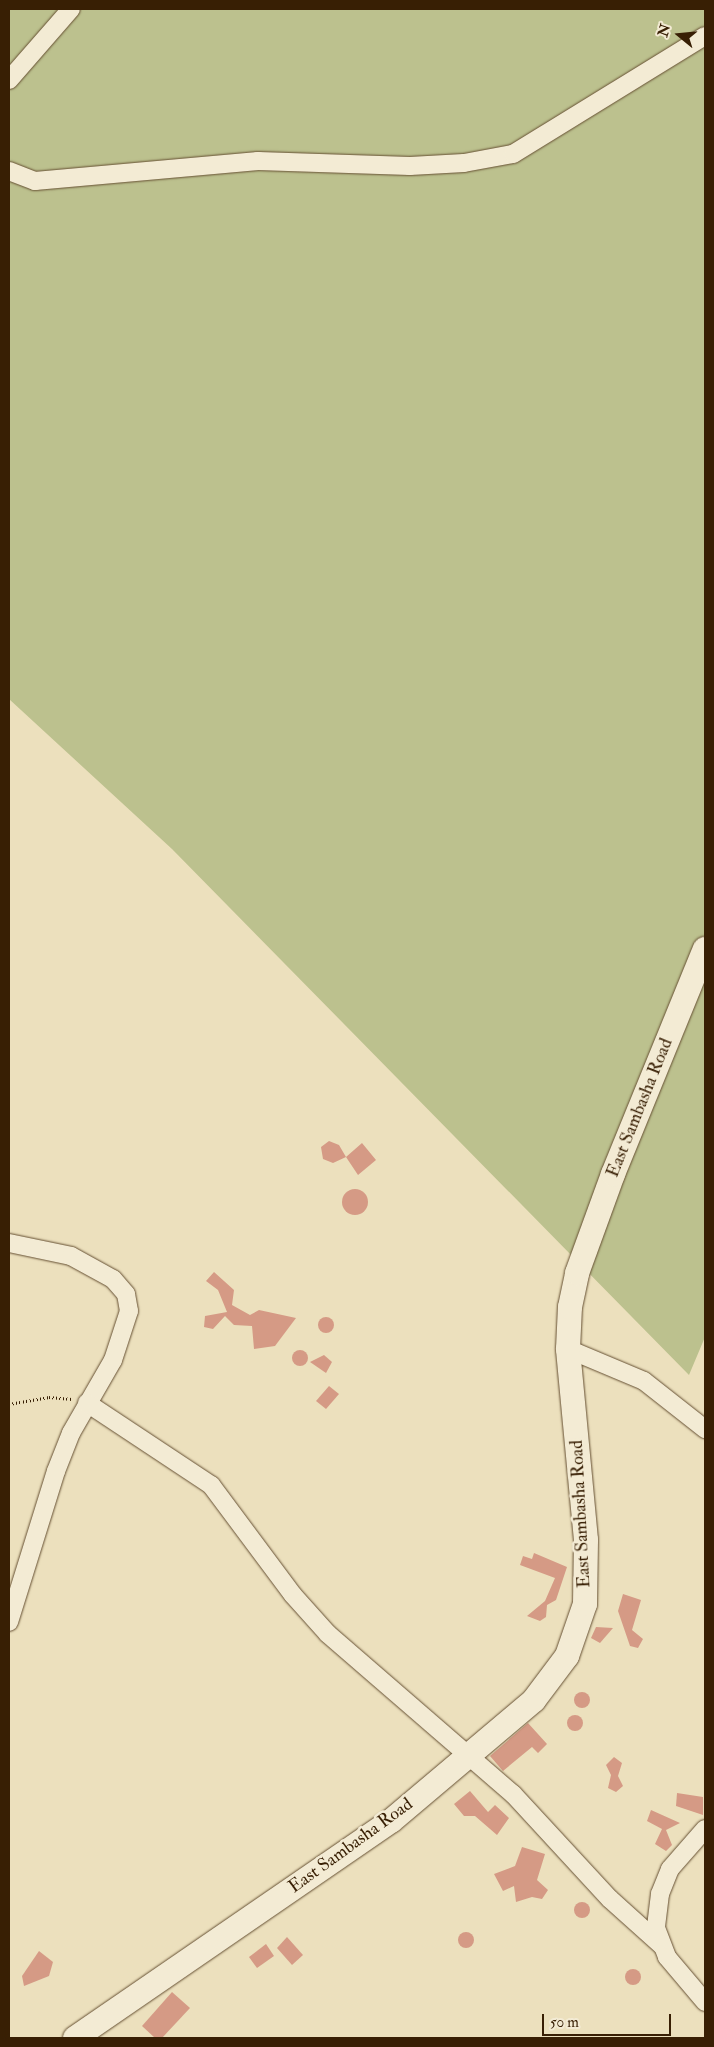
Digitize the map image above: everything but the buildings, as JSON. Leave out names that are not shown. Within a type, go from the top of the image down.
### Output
[{"type":"street","points":[[9,80],[71,9]]},
{"type":"street","points":[[9,171],[44,181],[258,161],[410,166],[505,156],[554,133],[705,36]]},
{"type":"street","name":"East Sambasha Road","points":[[75,2038],[392,1821],[469,1756],[551,1682],[577,1637],[585,1604],[584,1486],[568,1349],[576,1273],[705,949]]},
{"type":"street","points":[[9,1243],[71,1256],[113,1279],[126,1294],[125,1332],[87,1403],[56,1471],[9,1622]]},
{"type":"street","points":[[568,1349],[644,1382],[705,1429]]},
{"type":"street","points":[[87,1403],[211,1486],[293,1595],[328,1634],[513,1794],[610,1899],[661,1945],[705,2002]]},
{"type":"street","points":[[661,1945],[656,1912],[663,1883],[683,1852],[705,1829]]},
{"type":"path","points":[[9,1404],[55,1397],[87,1403]]},
{"type":"green space","points":[[9,9],[705,9],[705,1337],[689,1375],[172,849],[9,699]]}]
